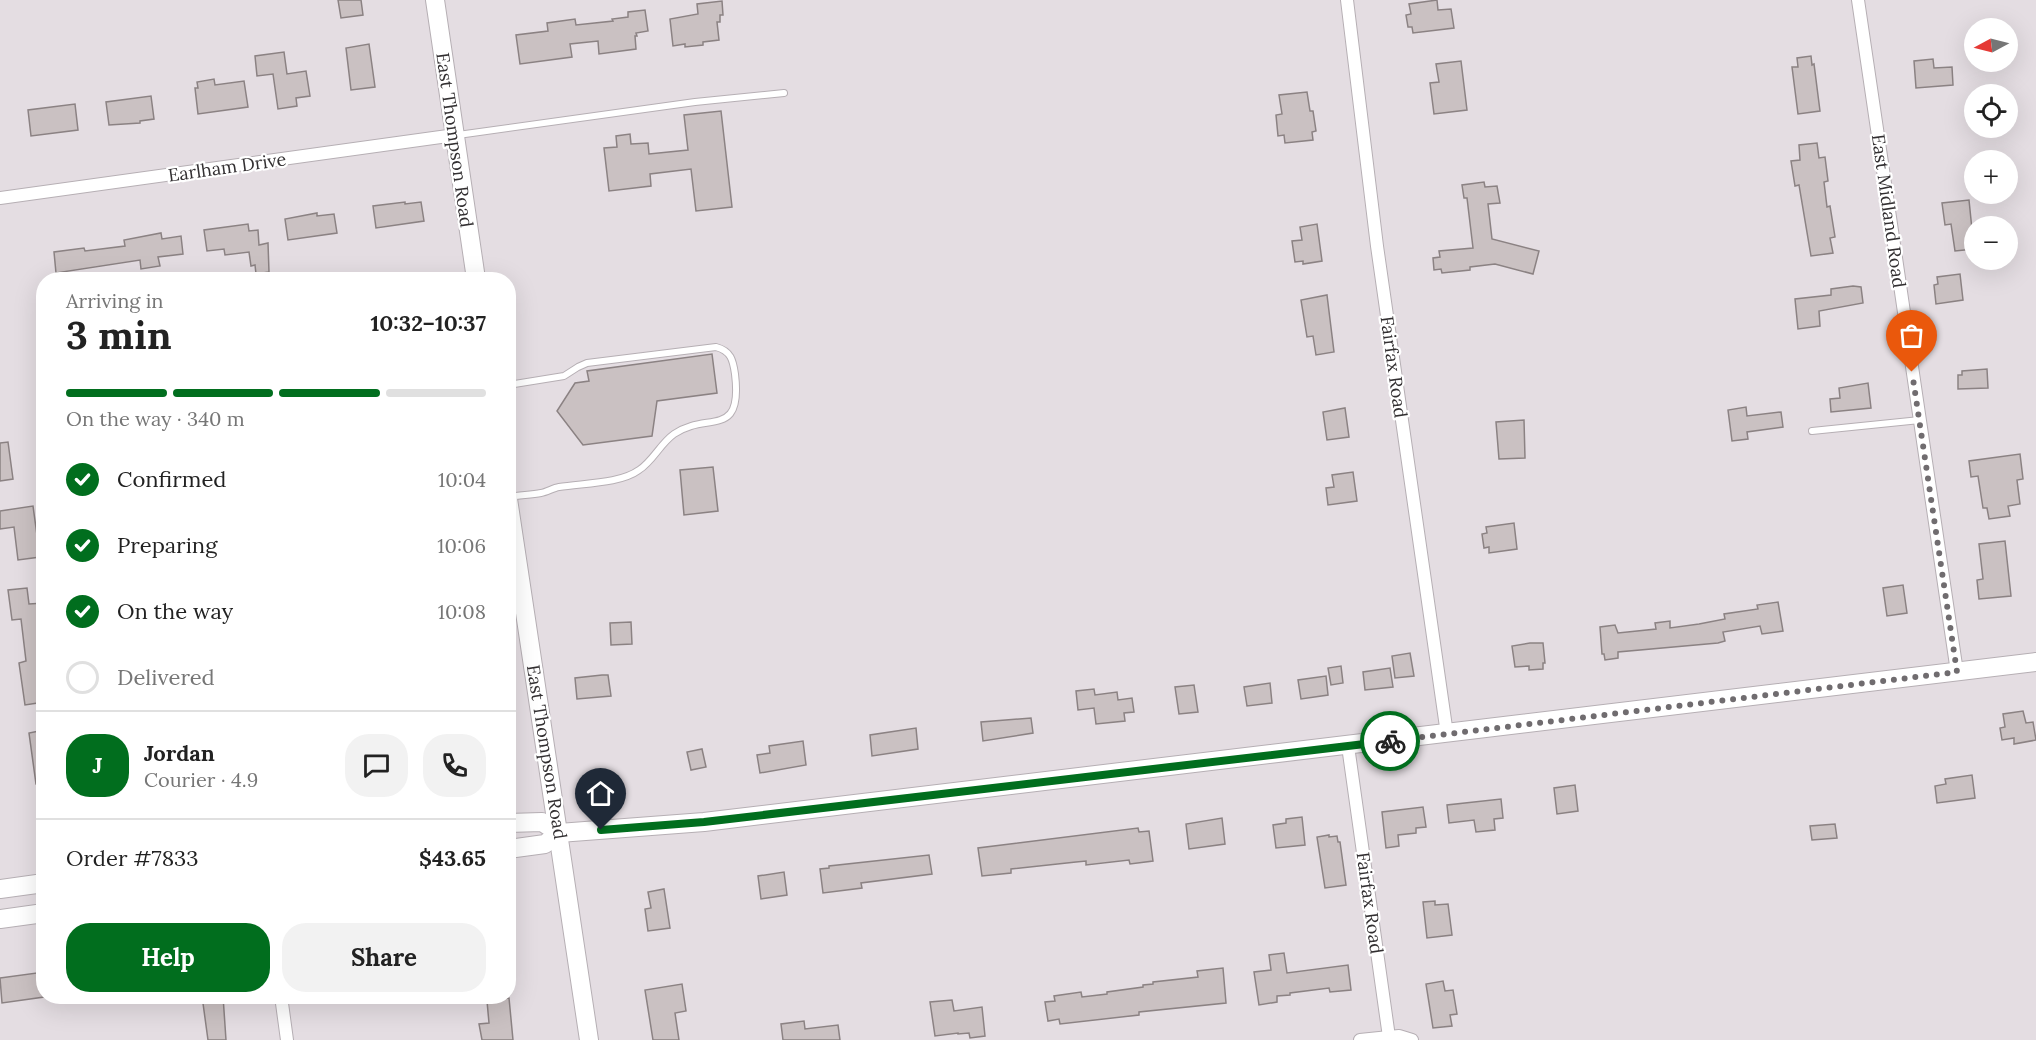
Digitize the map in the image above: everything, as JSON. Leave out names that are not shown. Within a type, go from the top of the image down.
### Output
[{"type":"main road","name":"East Thompson Road","points":[[435,0],[475,272]]},
{"type":"main road","name":"East Thompson Road","points":[[516,551],[589,1040]]},
{"type":"main road","points":[[516,848],[545,844],[559,833],[704,822],[2036,662]]},
{"type":"main road","points":[[516,824],[542,822],[559,833]]},
{"type":"main road","points":[[0,889],[36,885]]},
{"type":"main road","points":[[0,919],[36,914]]},
{"type":"street","name":"Fairfax Road","points":[[1347,0],[1377,246],[1447,734]]},
{"type":"street","name":"East Midland Road","points":[[1858,0],[1957,672]]},
{"type":"street","name":"Earlham Drive","points":[[0,198],[455,135]]},
{"type":"street","name":"Fairfax Road","points":[[1348,746],[1389,1037]]},
{"type":"street","points":[[282,1004],[287,1040]]},
{"type":"street","points":[[1360,1040],[1399,1036],[1412,1040]]},
{"type":"lane","points":[[455,135],[694,102],[783,93]]},
{"type":"lane","points":[[516,384],[564,376],[578,366],[587,363],[716,347],[725,349],[731,355],[735,375],[735,400],[732,412],[725,419],[715,423],[691,426],[676,433],[663,443],[640,470],[626,477],[516,497]]},
{"type":"lane","points":[[1812,430],[1920,420]]},
{"type":"building","points":[[338,0],[361,0],[363,15],[341,18]]},
{"type":"building","points":[[1437,0],[1438,10],[1451,9],[1454,28],[1413,33],[1412,27],[1408,27],[1406,15],[1411,14],[1409,4]]},
{"type":"building","points":[[722,1],[723,15],[720,15],[720,22],[717,22],[719,40],[703,42],[703,45],[673,46],[670,19],[698,14],[697,4]]},
{"type":"building","points":[[645,10],[648,31],[636,33],[636,49],[599,54],[598,41],[570,44],[572,57],[520,64],[516,35],[548,31],[547,23],[575,19],[576,25],[613,21],[612,19],[628,17],[628,12]]},
{"type":"building","points":[[369,44],[375,87],[351,90],[346,48]]},
{"type":"building","points":[[284,52],[287,74],[306,71],[310,96],[296,98],[297,106],[278,109],[273,74],[257,76],[255,56]]},
{"type":"building","points":[[1811,56],[1820,111],[1798,114],[1792,67],[1798,67],[1797,58]]},
{"type":"building","points":[[1933,59],[1934,68],[1952,67],[1953,85],[1916,88],[1914,61]]},
{"type":"building","points":[[1461,61],[1467,110],[1434,114],[1430,83],[1439,82],[1436,64]]},
{"type":"building","points":[[214,79],[215,85],[244,81],[248,107],[198,114],[195,88],[198,88],[197,82]]},
{"type":"building","points":[[1307,92],[1316,131],[1312,132],[1313,140],[1285,143],[1284,135],[1278,136],[1276,115],[1282,114],[1279,95]]},
{"type":"building","points":[[151,96],[154,119],[140,121],[140,123],[109,125],[106,102]]},
{"type":"building","points":[[75,104],[78,130],[31,136],[28,110]]},
{"type":"building","points":[[721,111],[732,207],[696,211],[691,169],[650,174],[651,186],[609,191],[604,148],[617,147],[616,136],[630,134],[631,144],[648,143],[649,154],[688,150],[684,115]]},
{"type":"building","points":[[1817,143],[1819,158],[1825,157],[1828,181],[1824,182],[1827,207],[1830,206],[1835,237],[1830,238],[1833,253],[1811,256],[1799,185],[1795,186],[1791,161],[1800,160],[1799,145]]},
{"type":"building","points":[[1484,182],[1485,187],[1497,186],[1500,203],[1488,204],[1492,239],[1539,251],[1533,274],[1495,264],[1442,273],[1441,269],[1434,270],[1433,258],[1440,257],[1439,251],[1473,248],[1467,198],[1464,198],[1462,185]]},
{"type":"building","points":[[1964,201],[1964,204],[1969,204],[1971,216],[1964,216],[1964,250],[1955,251],[1951,224],[1945,225],[1942,203]]},
{"type":"building","points":[[405,202],[405,204],[421,202],[424,221],[376,228],[373,206]]},
{"type":"building","points":[[317,213],[317,216],[334,214],[337,233],[288,240],[285,219]]},
{"type":"building","points":[[248,224],[249,231],[258,230],[259,245],[268,243],[269,272],[256,272],[255,265],[251,266],[249,252],[225,255],[224,249],[207,251],[204,230]]},
{"type":"building","points":[[1317,224],[1322,261],[1303,264],[1303,261],[1295,262],[1292,241],[1302,240],[1300,227]]},
{"type":"building","points":[[161,233],[162,239],[181,236],[183,254],[158,257],[160,266],[141,269],[140,260],[56,272],[54,252],[125,246],[124,240]]},
{"type":"building","points":[[1960,274],[1963,300],[1936,304],[1934,285],[1938,284],[1937,277]]},
{"type":"building","points":[[1861,287],[1863,303],[1819,311],[1820,326],[1798,329],[1795,299],[1831,295],[1831,289]]},
{"type":"building","points":[[1327,295],[1334,352],[1316,355],[1313,336],[1307,337],[1301,300]]},
{"type":"building","points":[[712,354],[717,393],[657,401],[652,436],[583,445],[557,411],[575,383],[589,381],[587,371]]},
{"type":"building","points":[[1987,369],[1988,388],[1958,389],[1958,375],[1962,375],[1962,371]]},
{"type":"building","points":[[1868,383],[1871,408],[1831,412],[1830,399],[1840,398],[1839,388]]},
{"type":"building","points":[[1746,407],[1747,416],[1781,412],[1783,427],[1747,432],[1748,439],[1732,441],[1728,410]]},
{"type":"building","points":[[1345,408],[1349,437],[1327,440],[1323,412]]},
{"type":"building","points":[[1524,420],[1525,458],[1499,459],[1496,422]]},
{"type":"building","points":[[8,442],[13,479],[0,481],[0,443]]},
{"type":"building","points":[[2020,454],[2023,479],[2017,480],[2020,504],[2008,506],[2010,516],[1989,519],[1987,508],[1983,508],[1978,476],[1971,477],[1969,461]]},
{"type":"building","points":[[713,467],[718,511],[684,515],[680,470]]},
{"type":"building","points":[[1353,472],[1357,501],[1328,505],[1326,488],[1334,487],[1332,475]]},
{"type":"building","points":[[33,506],[36,558],[18,560],[14,527],[0,529],[0,511]]},
{"type":"building","points":[[1514,523],[1517,549],[1489,553],[1489,547],[1484,548],[1482,534],[1487,533],[1486,527]]},
{"type":"building","points":[[2005,541],[2011,596],[1979,599],[1977,580],[1983,579],[1979,544]]},
{"type":"building","points":[[1903,585],[1907,613],[1887,616],[1883,588]]},
{"type":"building","points":[[27,588],[29,604],[36,604],[36,703],[25,705],[19,663],[26,661],[21,619],[12,620],[8,590]]},
{"type":"building","points":[[1778,602],[1783,631],[1762,634],[1760,626],[1723,632],[1725,641],[1718,643],[1618,652],[1618,658],[1605,660],[1602,654],[1600,627],[1615,625],[1618,633],[1656,629],[1655,623],[1670,621],[1670,628],[1699,624],[1725,619],[1724,614],[1758,609],[1757,605]]},
{"type":"building","points":[[631,622],[632,644],[611,645],[610,623]]},
{"type":"building","points":[[1543,643],[1545,663],[1543,663],[1543,669],[1529,670],[1529,666],[1515,667],[1512,646]]},
{"type":"building","points":[[1410,653],[1414,676],[1395,678],[1392,656]]},
{"type":"building","points":[[1341,666],[1343,683],[1331,685],[1328,668]]},
{"type":"building","points":[[1390,668],[1393,687],[1365,690],[1363,672]]},
{"type":"building","points":[[608,675],[611,696],[577,699],[575,678]]},
{"type":"building","points":[[1326,676],[1328,695],[1301,699],[1298,680]]},
{"type":"building","points":[[1270,683],[1272,703],[1247,706],[1244,687]]},
{"type":"building","points":[[1194,685],[1198,712],[1179,714],[1175,687]]},
{"type":"building","points":[[1094,689],[1095,695],[1117,692],[1118,700],[1132,698],[1134,712],[1124,713],[1125,721],[1096,724],[1094,708],[1078,710],[1076,691]]},
{"type":"building","points":[[2023,711],[2026,723],[2033,722],[2036,740],[2014,744],[2014,738],[2002,740],[2000,728],[2005,727],[2003,714]]},
{"type":"building","points":[[1031,718],[1033,733],[983,741],[981,722]]},
{"type":"building","points":[[916,728],[918,749],[872,756],[870,735]]},
{"type":"building","points":[[36,732],[36,784],[29,733]]},
{"type":"building","points":[[803,741],[806,765],[760,773],[757,755],[770,753],[769,746]]},
{"type":"building","points":[[702,749],[706,767],[691,770],[687,752]]},
{"type":"building","points":[[1972,775],[1975,798],[1937,803],[1935,786],[1946,784],[1945,779]]},
{"type":"building","points":[[1575,785],[1578,811],[1557,814],[1554,788]]},
{"type":"building","points":[[1501,799],[1503,818],[1494,819],[1495,830],[1476,832],[1474,820],[1449,823],[1447,805]]},
{"type":"building","points":[[1423,807],[1426,827],[1416,828],[1416,833],[1398,835],[1399,846],[1386,848],[1382,812]]},
{"type":"building","points":[[1302,817],[1305,845],[1276,848],[1273,825],[1286,823],[1286,819]]},
{"type":"building","points":[[1222,818],[1225,844],[1189,849],[1186,824]]},
{"type":"building","points":[[1835,824],[1837,838],[1812,840],[1810,826]]},
{"type":"building","points":[[1138,828],[1139,832],[1149,831],[1153,861],[1130,864],[1129,860],[1086,865],[1086,861],[1011,869],[1011,873],[982,876],[978,848]]},
{"type":"building","points":[[1329,835],[1329,837],[1337,836],[1340,842],[1346,885],[1325,888],[1317,837]]},
{"type":"building","points":[[929,855],[932,874],[861,883],[862,888],[823,893],[820,869],[829,868],[829,866]]},
{"type":"building","points":[[784,872],[787,895],[761,899],[758,876]]},
{"type":"building","points":[[664,889],[670,928],[648,931],[645,909],[651,908],[648,892]]},
{"type":"building","points":[[1435,901],[1435,905],[1448,904],[1452,935],[1427,938],[1423,902]]},
{"type":"building","points":[[1284,953],[1287,973],[1348,965],[1351,990],[1330,992],[1329,988],[1290,993],[1290,995],[1277,996],[1277,1002],[1259,1005],[1254,972],[1271,970],[1269,955]]},
{"type":"building","points":[[1223,968],[1226,1003],[1139,1012],[1139,1015],[1060,1024],[1059,1019],[1048,1021],[1045,1002],[1055,1001],[1054,996],[1081,992],[1082,997],[1107,994],[1107,992],[1143,987],[1153,982],[1198,977],[1197,971]]},
{"type":"building","points":[[36,973],[36,998],[2,1003],[0,978]]},
{"type":"building","points":[[1443,981],[1445,991],[1453,990],[1457,1014],[1450,1015],[1452,1026],[1433,1028],[1426,984]]},
{"type":"building","points":[[682,984],[686,1011],[675,1013],[679,1040],[653,1040],[645,990]]},
{"type":"building","points":[[952,1000],[954,1011],[982,1007],[985,1036],[970,1038],[969,1033],[958,1033],[935,1036],[930,1002]]},
{"type":"building","points":[[203,1004],[224,1004],[226,1040],[208,1040]]},
{"type":"building","points":[[487,1004],[510,1004],[513,1040],[482,1040],[479,1024],[489,1023]]},
{"type":"building","points":[[804,1021],[805,1029],[838,1025],[840,1040],[783,1040],[781,1024]]},
{"type":"way so far","points":[[1390,741],[1957,672],[1912,372]]},
{"type":"route","points":[[601,830],[704,822],[1390,741]]}]
